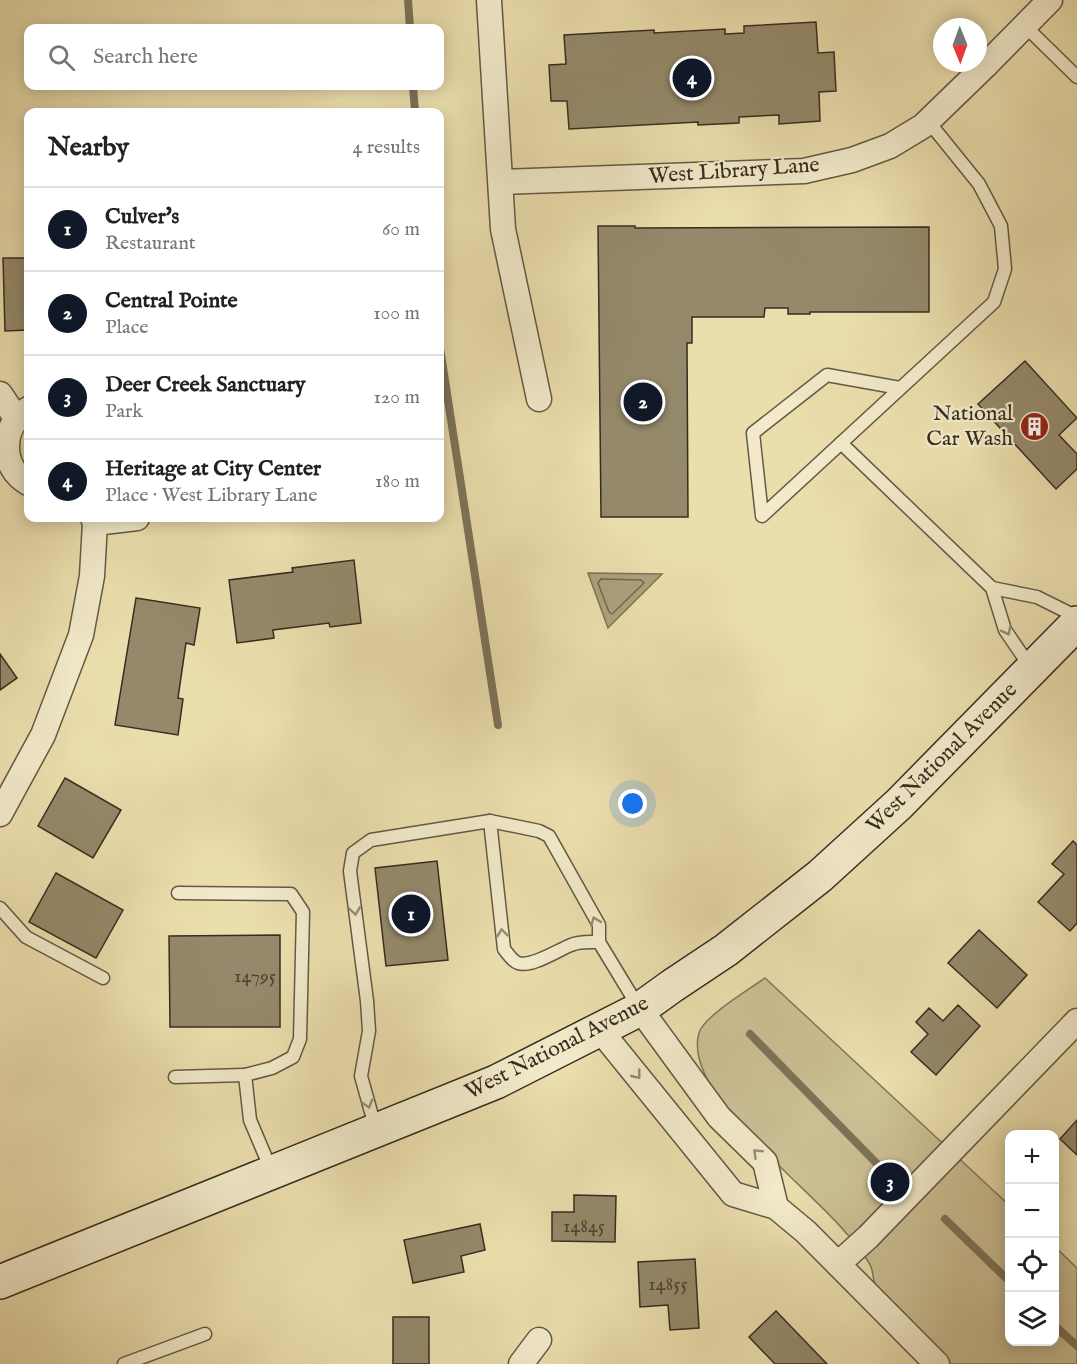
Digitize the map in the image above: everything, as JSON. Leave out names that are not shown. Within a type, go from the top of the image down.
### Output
[{"type":"main road","name":"West National Avenue","points":[[0,1282],[496,1082],[640,1009],[726,950],[820,876],[899,804],[1077,623]]},
{"type":"street","points":[[489,0],[503,229],[539,399]]},
{"type":"street","name":"West Library Lane","points":[[501,182],[804,171],[852,160],[890,146],[928,121],[1050,0]]},
{"type":"street","points":[[0,394],[22,414],[9,430],[4,458],[24,480]]},
{"type":"street","points":[[0,814],[44,735],[81,635],[92,576],[94,522]]},
{"type":"street","points":[[640,1009],[719,1117],[765,1162],[776,1207]]},
{"type":"street","points":[[838,1264],[868,1237],[1077,1021]]},
{"type":"street","points":[[600,1030],[733,1194],[776,1207],[806,1232],[937,1364]]},
{"type":"street","points":[[521,1364],[539,1340]]},
{"type":"lane","points":[[1025,26],[1077,77]]},
{"type":"lane","points":[[900,388],[828,375],[753,433],[762,516],[994,302],[1005,269],[1001,225],[979,184],[928,121]]},
{"type":"lane","points":[[841,443],[992,588],[1005,630],[1032,669]]},
{"type":"lane","points":[[992,588],[1037,597],[1077,617]]},
{"type":"lane","points":[[376,1131],[361,1076],[369,1031],[350,871],[352,854],[371,840],[490,821],[539,831],[549,837],[599,925],[599,942],[640,1009]]},
{"type":"lane","points":[[490,821],[504,950],[512,959],[519,964],[528,963],[573,944],[599,942]]},
{"type":"lane","points":[[175,1077],[245,1075],[272,1068],[293,1057],[300,1039],[303,912],[291,894],[178,893]]},
{"type":"lane","points":[[0,908],[26,937],[103,978]]},
{"type":"lane","points":[[245,1075],[250,1120],[273,1173]]},
{"type":"lane","points":[[124,1364],[205,1334]]},
{"type":"shaded area","points":[[765,978],[1005,1201],[1005,1346],[1059,1346],[1059,1251],[1077,1268],[1077,1364],[951,1364],[878,1292],[871,1266],[849,1236],[753,1139],[710,1084],[699,1057],[699,1033],[709,1019]]},
{"type":"water","points":[[588,573],[662,574],[608,628]]},
{"type":"building","points":[[816,22],[818,53],[834,52],[836,91],[819,92],[820,121],[779,124],[779,115],[739,117],[739,123],[698,125],[698,122],[569,129],[567,101],[551,101],[549,65],[566,64],[564,35],[725,29],[725,34],[744,33],[744,26]]},
{"type":"building","points":[[598,226],[635,226],[635,228],[929,227],[929,312],[788,314],[788,308],[765,308],[764,317],[692,317],[692,343],[687,343],[688,517],[601,517]]},
{"type":"building","points":[[3,258],[24,258],[24,330],[5,331]]},
{"type":"building","name":"National Car Wash","points":[[1025,361],[1077,418],[1059,435],[1077,454],[1077,469],[1056,489],[978,404]]},
{"type":"building","points":[[354,560],[361,623],[330,627],[329,623],[273,630],[274,638],[237,643],[229,580],[293,572],[292,568]]},
{"type":"building","points":[[136,598],[200,608],[194,645],[186,643],[178,698],[183,699],[178,735],[115,725]]},
{"type":"building","points":[[0,654],[17,678],[0,690]]},
{"type":"building","points":[[65,778],[121,810],[93,858],[38,826]]},
{"type":"building","points":[[1073,841],[1077,845],[1077,923],[1070,931],[1038,902],[1064,874],[1052,864]]},
{"type":"building","points":[[437,861],[448,960],[386,966],[375,868]]},
{"type":"building","points":[[56,873],[123,910],[96,958],[29,922]]},
{"type":"building","points":[[979,930],[1027,975],[997,1008],[948,963]]},
{"type":"building","points":[[280,935],[280,1027],[170,1027],[169,936]]},
{"type":"building","points":[[958,1005],[980,1026],[936,1075],[911,1052],[928,1034],[916,1022],[929,1008],[943,1021]]},
{"type":"building","points":[[1077,1120],[1077,1155],[1060,1139]]},
{"type":"building","points":[[574,1195],[616,1196],[615,1242],[552,1241],[552,1212],[574,1212]]},
{"type":"building","points":[[480,1224],[485,1250],[461,1256],[464,1272],[413,1283],[404,1240]]},
{"type":"building","points":[[695,1259],[699,1328],[670,1330],[668,1305],[640,1307],[638,1262]]},
{"type":"building","points":[[776,1311],[827,1364],[775,1364],[749,1337]]},
{"type":"building","points":[[393,1317],[429,1317],[429,1364],[393,1364]]},
{"type":"waterway","points":[[408,0],[410,24]]},
{"type":"waterway","points":[[413,90],[415,108]]},
{"type":"waterway","points":[[444,374],[498,725]]},
{"type":"waterway","points":[[750,1034],[890,1177]]},
{"type":"waterway","points":[[945,1219],[1005,1277]]},
{"type":"waterway","points":[[1059,1330],[1077,1346]]},
{"type":"place","name":"Heritage at City Center","points":[[692,78]]},
{"type":"place","name":"Central Pointe","points":[[643,402]]},
{"type":"place","name":"National Car Wash","points":[[1034,427]]},
{"type":"place","name":"Culver's","points":[[411,914]]},
{"type":"place","name":"Deer Creek Sanctuary","points":[[890,1182]]}]
